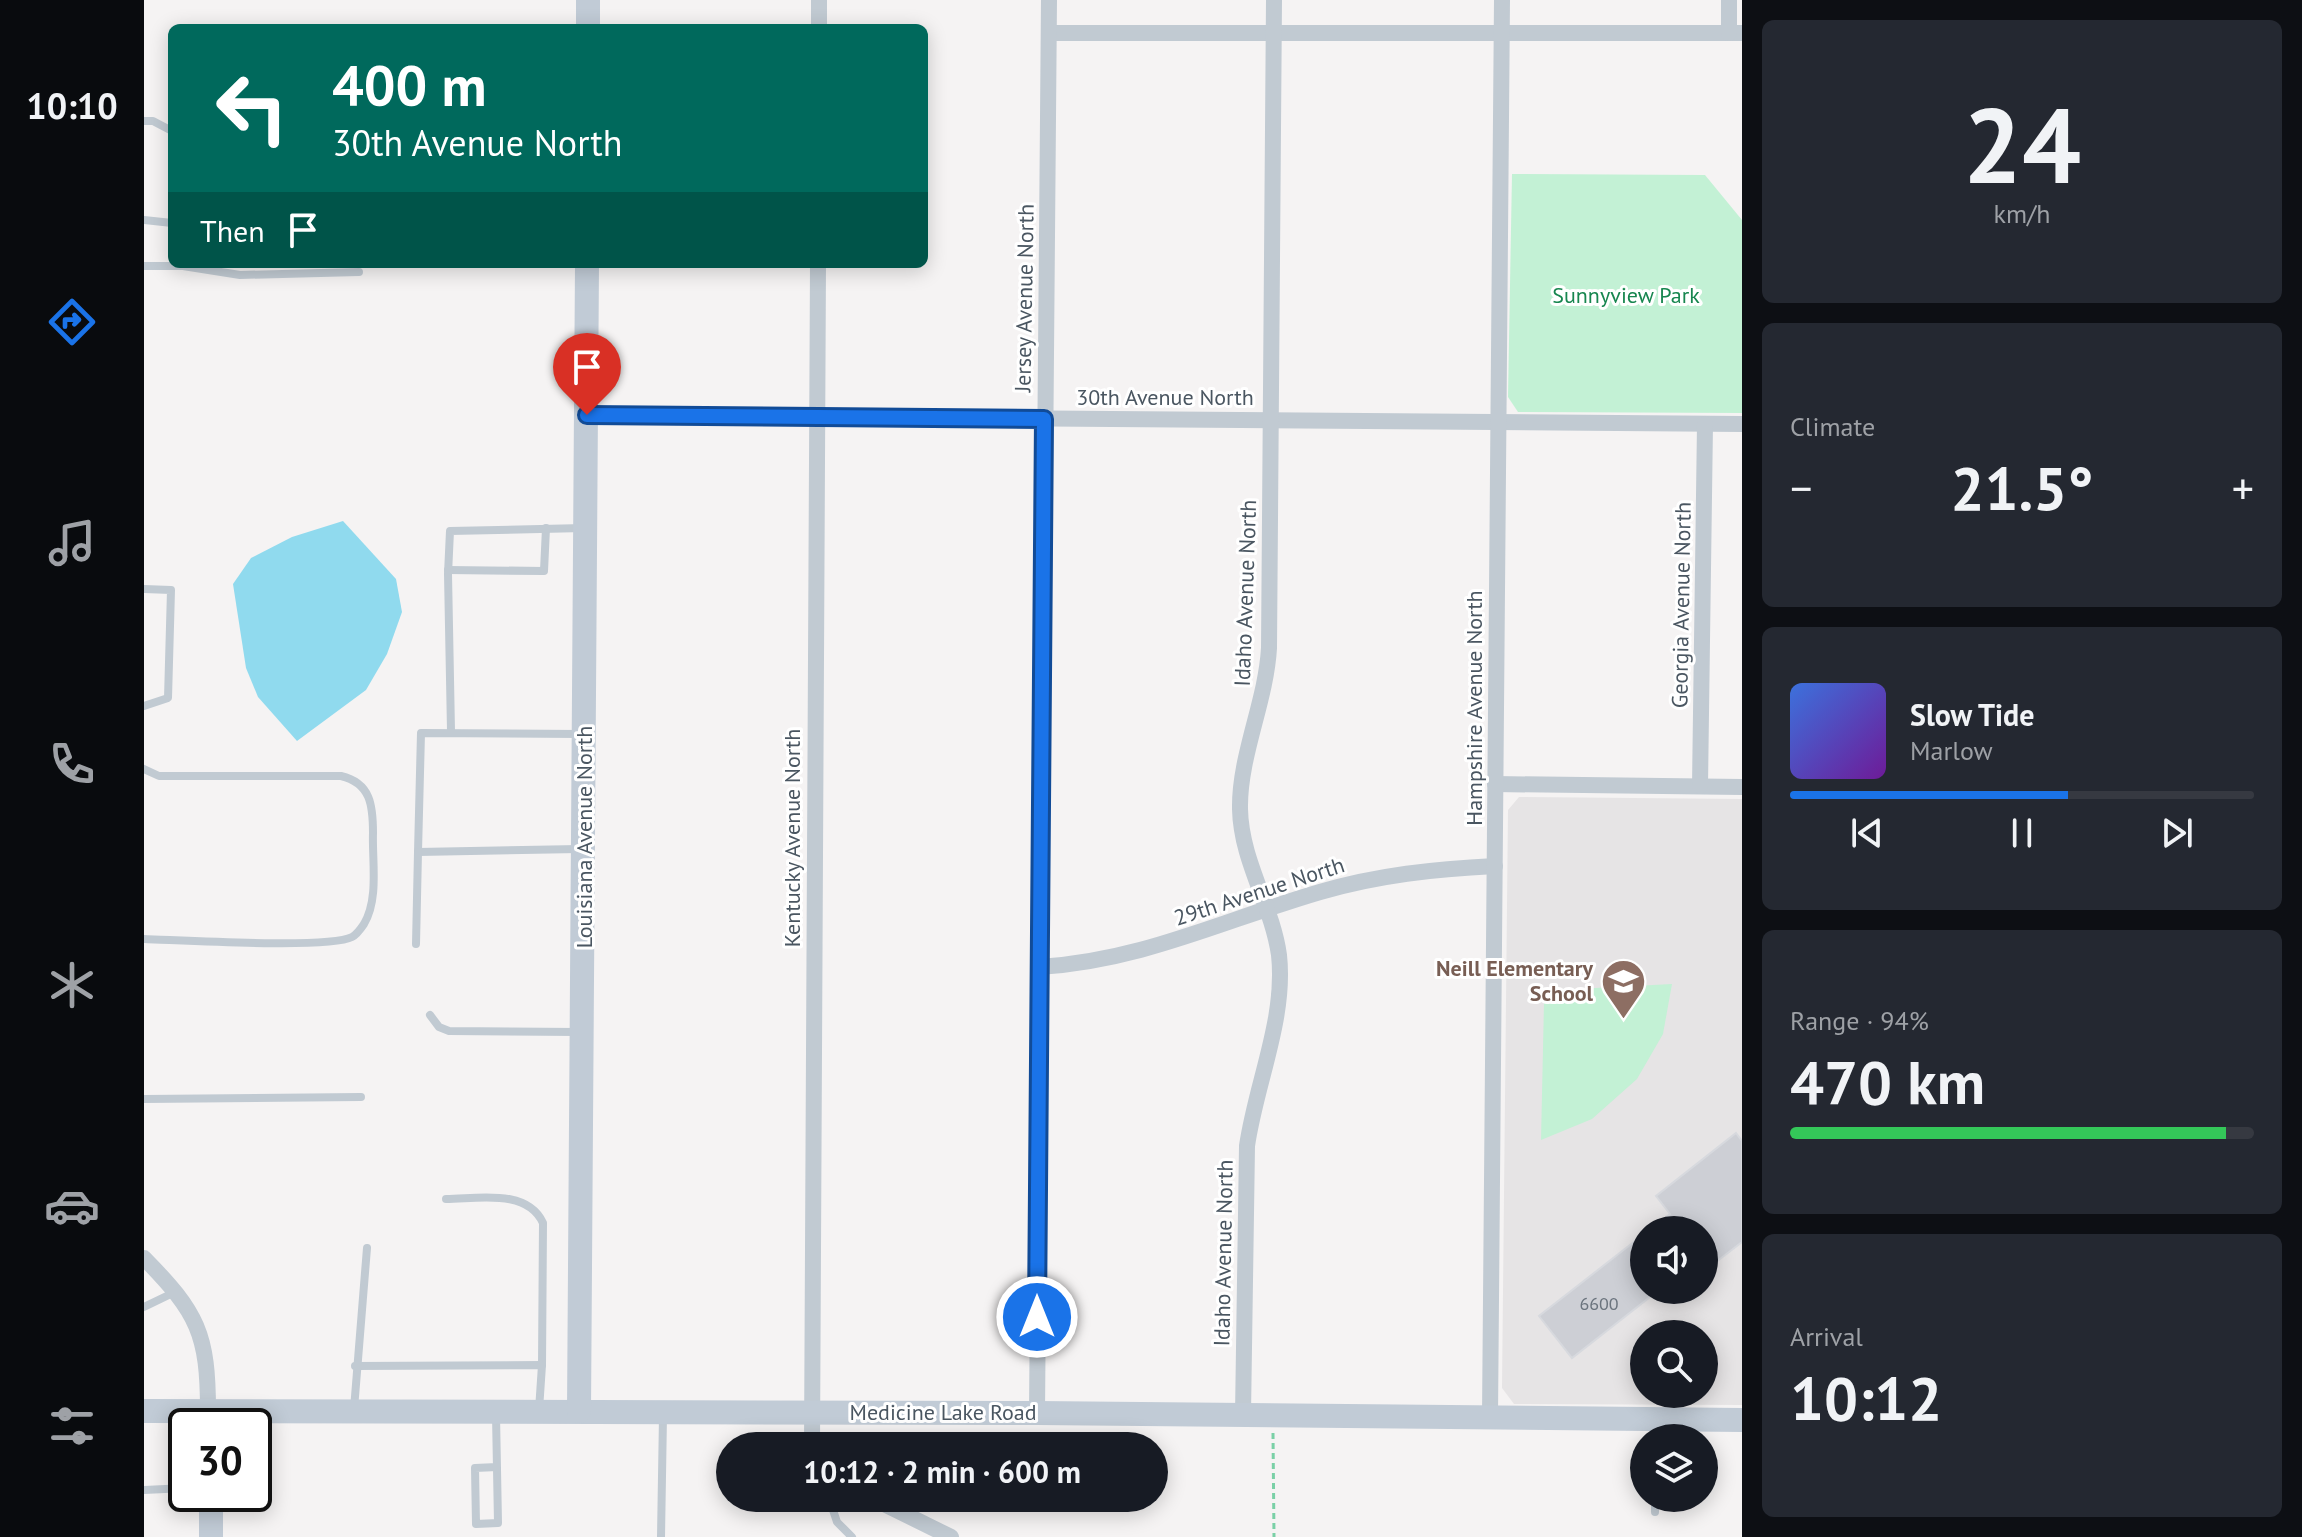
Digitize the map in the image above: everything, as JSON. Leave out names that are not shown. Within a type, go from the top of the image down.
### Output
[{"type":"street","points":[[588,0],[588,24]]},
{"type":"street","points":[[819,0],[819,24]]},
{"type":"street","name":"Jersey Avenue North","points":[[1037,1413],[1049,0]]},
{"type":"street","name":"Idaho Avenue North","points":[[1243,1415],[1247,1146],[1252,1109],[1279,1004],[1280,979],[1279,953],[1245,848],[1240,808],[1241,788],[1267,677],[1274,0]]},
{"type":"street","name":"Hampshire Avenue North","points":[[1490,1417],[1502,0]]},
{"type":"street","points":[[1049,33],[1735,33],[1729,0]]},
{"type":"street","name":"Louisiana Avenue North","points":[[579,1411],[587,268]]},
{"type":"street","name":"Kentucky Avenue North","points":[[811,1432],[818,268]]},
{"type":"street","name":"30th Avenue North","points":[[587,415],[1742,424]]},
{"type":"street","name":"Georgia Avenue North","points":[[1700,786],[1705,424]]},
{"type":"street","points":[[1495,784],[1742,787]]},
{"type":"street","name":"29th Avenue North","points":[[1039,967],[1116,959],[1266,909],[1394,874],[1495,866]]},
{"type":"street","points":[[144,1258],[192,1312],[208,1363],[209,1408]]},
{"type":"street","name":"Medicine Lake Road","points":[[272,1415],[354,1410],[1490,1417],[1630,1427]]},
{"type":"street","name":"Medicine Lake Road","points":[[144,1411],[168,1414]]},
{"type":"street","name":"Medicine Lake Road","points":[[1703,1424],[1742,1420]]},
{"type":"street","points":[[211,1512],[211,1537]]},
{"type":"street","points":[[900,1512],[951,1537]]},
{"type":"lane","points":[[144,121],[153,121],[168,129]]},
{"type":"lane","points":[[144,220],[168,223]]},
{"type":"lane","points":[[144,266],[168,265]]},
{"type":"lane","points":[[201,268],[240,275],[359,272]]},
{"type":"lane","points":[[451,731],[450,531],[454,528],[586,528]]},
{"type":"lane","points":[[448,570],[544,571],[546,528]]},
{"type":"lane","points":[[144,589],[171,590],[168,698],[144,706]]},
{"type":"lane","points":[[416,944],[421,733],[584,734]]},
{"type":"lane","points":[[144,769],[159,776],[341,776],[355,779],[367,792],[373,812],[372,906],[364,925],[352,938],[311,942],[144,939]]},
{"type":"lane","points":[[418,852],[583,849]]},
{"type":"lane","points":[[430,1015],[439,1027],[449,1031],[582,1032]]},
{"type":"lane","points":[[144,1099],[361,1097]]},
{"type":"lane","points":[[446,1199],[510,1198],[526,1203],[539,1214],[543,1223],[539,1411]]},
{"type":"lane","points":[[354,1410],[355,1366],[367,1248]]},
{"type":"lane","points":[[144,1307],[175,1291]]},
{"type":"lane","points":[[355,1366],[542,1365]]},
{"type":"lane","points":[[496,1411],[497,1467],[498,1523],[476,1524],[475,1468],[497,1467]]},
{"type":"lane","points":[[661,1537],[664,1411]]},
{"type":"lane","points":[[144,1490],[168,1489]]},
{"type":"lane","points":[[834,1512],[837,1522],[852,1537]]},
{"type":"path","points":[[1273,1415],[1274,1537]]},
{"type":"shaded area","name":"Neill Elementary School","points":[[1519,797],[1742,799],[1742,1405],[1718,1405],[1718,1320],[1630,1320],[1630,1405],[1514,1404],[1502,1388],[1508,810]]},
{"type":"green space","name":"Sunnyview Park","points":[[1512,174],[1705,175],[1742,220],[1742,413],[1518,412],[1508,397]]},
{"type":"green space","points":[[1672,984],[1663,1034],[1637,1079],[1592,1119],[1541,1140],[1544,1002],[1557,990]]},
{"type":"water","points":[[343,521],[396,579],[402,612],[387,654],[366,690],[297,741],[258,697],[246,668],[233,584],[251,558],[292,537]]},
{"type":"building","points":[[1736,1133],[1742,1141],[1742,1242],[1718,1261],[1718,1216],[1668,1216],[1670,1214],[1656,1196]]},
{"type":"building","points":[[1630,1245],[1630,1304],[1641,1304],[1572,1358],[1539,1316]]},
{"type":"place","name":"Neill Elementary School","points":[[1624,1020]]},
{"type":"route","points":[[587,415],[1044,419],[1037,1317]]}]
